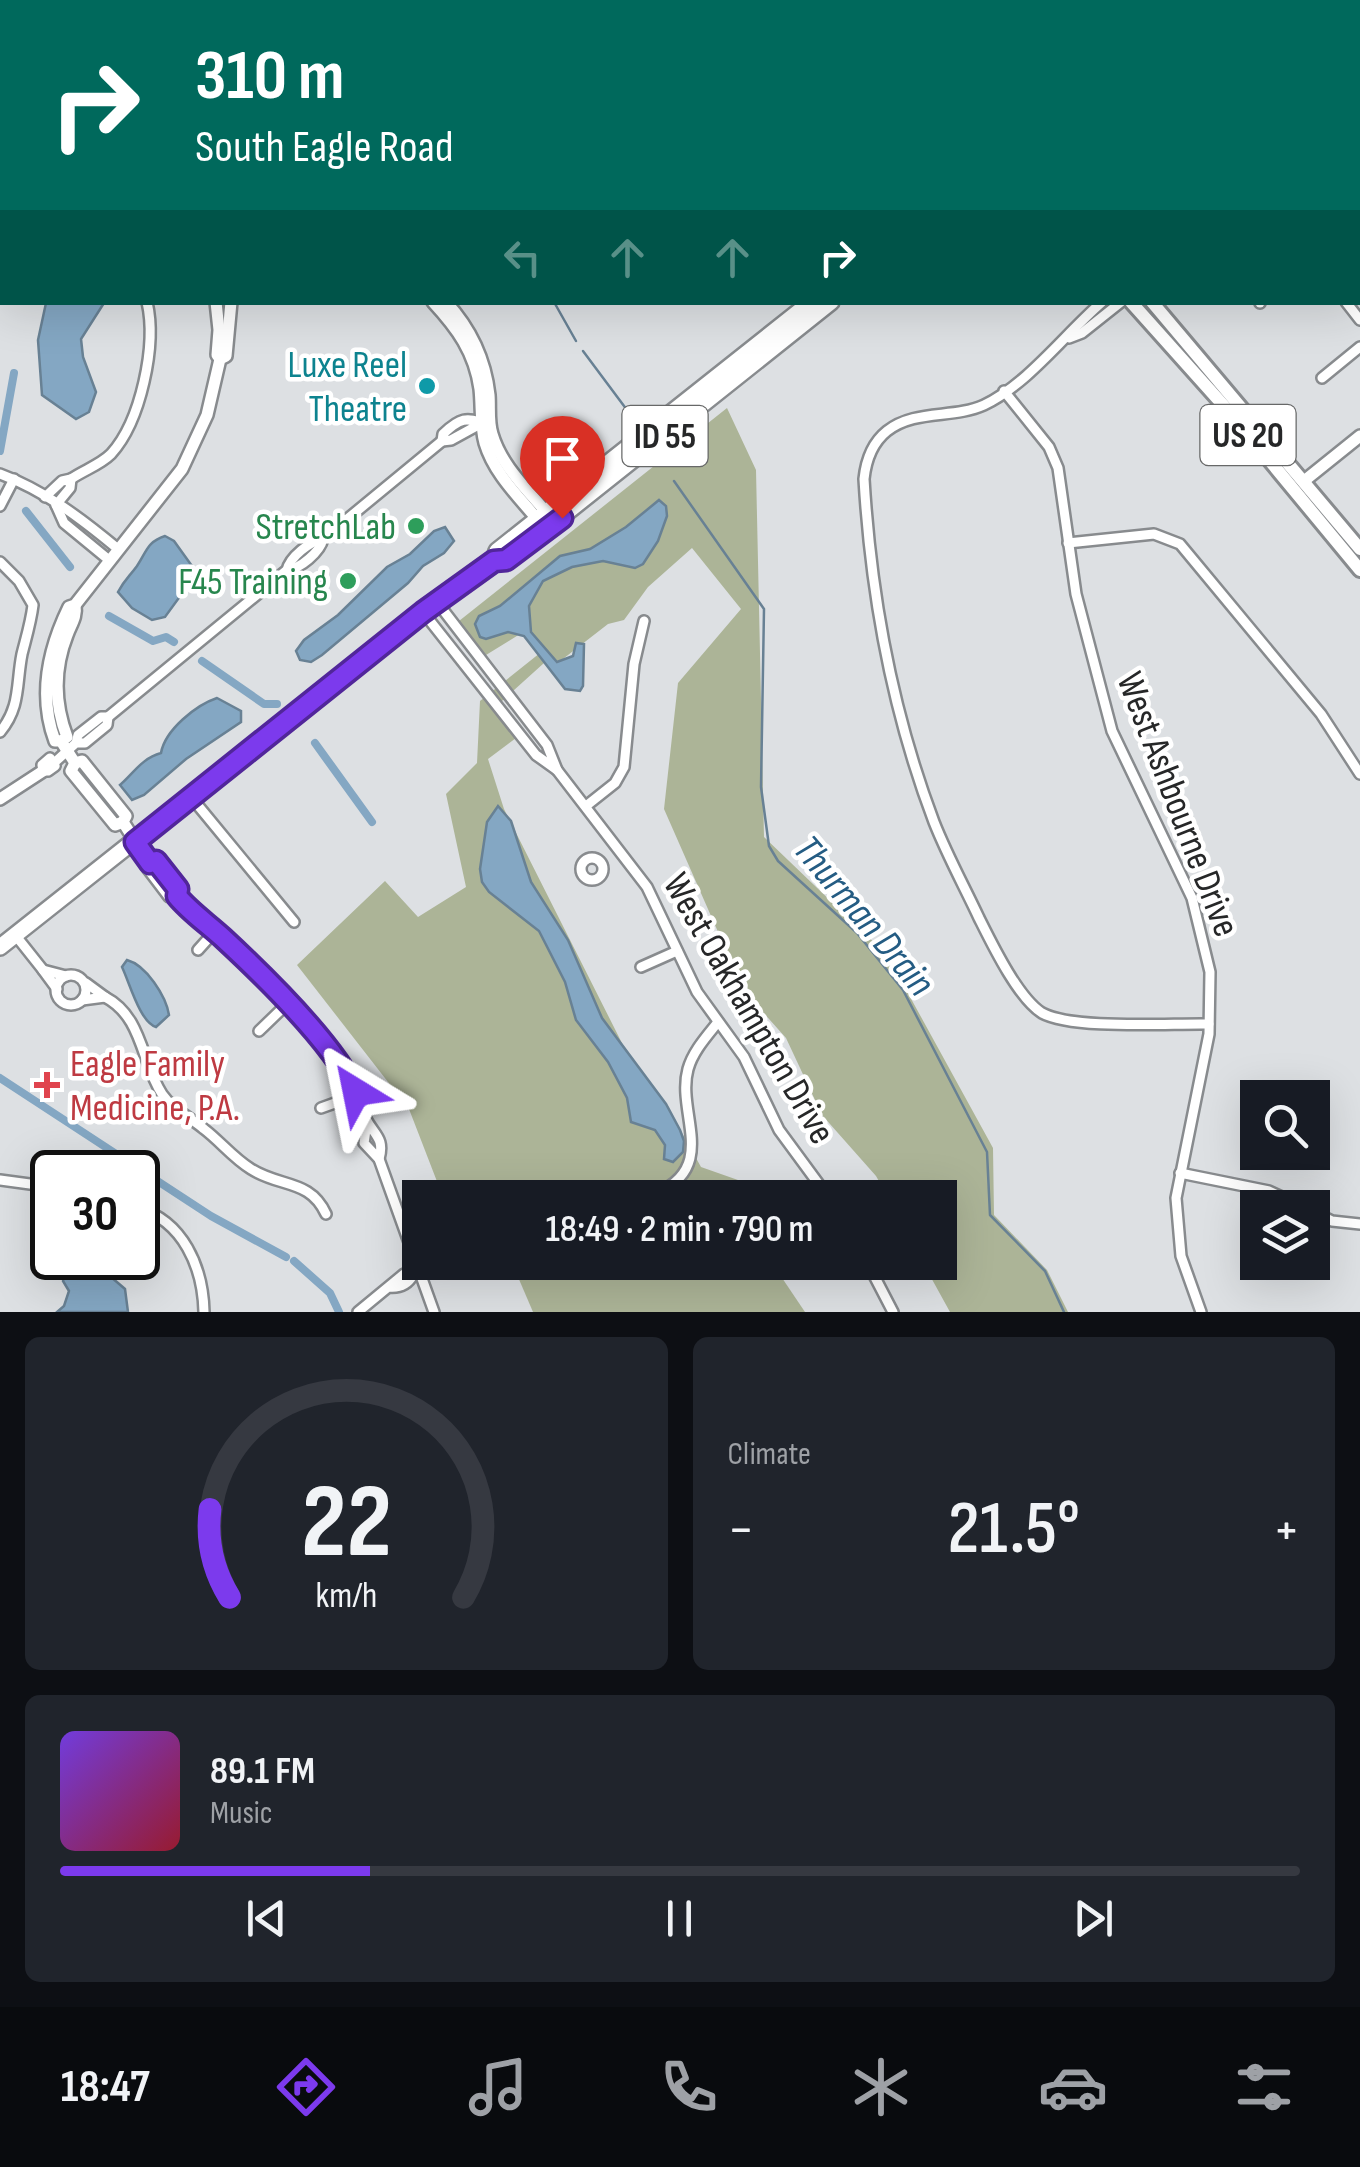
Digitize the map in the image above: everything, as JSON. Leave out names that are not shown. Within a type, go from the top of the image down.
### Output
[{"type":"highway","points":[[640,447],[807,305]]},
{"type":"highway","name":"ID 55","points":[[0,947],[430,608],[494,561],[506,560],[541,522],[828,305]]},
{"type":"highway","name":"ID 55","points":[[541,522],[640,447]]},
{"type":"main road","name":"US 20","points":[[1134,305],[1360,570]]},
{"type":"main road","name":"US 20","points":[[1154,305],[1360,550]]},
{"type":"main road","points":[[1301,499],[1322,516],[1360,561]]},
{"type":"street","points":[[45,497],[62,480],[71,480],[108,458],[132,422],[146,361],[148,305]]},
{"type":"street","points":[[70,750],[55,741],[48,723],[45,696],[56,632],[69,607],[75,605],[182,468],[208,415],[220,359],[216,305]]},
{"type":"street","points":[[220,359],[226,356],[231,305]]},
{"type":"street","points":[[441,305],[463,321],[481,356],[488,390],[486,423],[503,461],[541,522]]},
{"type":"street","points":[[1099,305],[1066,339],[987,403],[970,410],[904,421],[880,437],[866,464],[867,530],[878,616],[916,768],[948,852],[992,944],[1028,1001],[1043,1013],[1074,1021],[1209,1024]]},
{"type":"street","points":[[1066,339],[1082,334],[1118,305]]},
{"type":"street","points":[[1322,378],[1360,347]]},
{"type":"street","name":"West Ashbourne Drive","points":[[1004,391],[1049,447],[1058,468],[1087,644],[1112,731],[1192,898],[1210,972],[1209,1024],[1180,1173],[1176,1224],[1181,1256],[1201,1312]]},
{"type":"street","points":[[0,799],[43,770],[48,772],[70,750],[107,725],[108,717],[286,570],[294,569],[321,547],[323,539],[442,441],[443,434],[463,419],[486,423]]},
{"type":"street","points":[[1304,482],[1360,436]]},
{"type":"street","points":[[0,474],[73,513],[118,549]]},
{"type":"street","points":[[0,506],[14,479]]},
{"type":"street","points":[[56,505],[70,488],[71,480]]},
{"type":"street","points":[[56,505],[64,523],[108,560]]},
{"type":"street","points":[[1068,543],[1154,534],[1180,544],[1321,714],[1360,774]]},
{"type":"street","points":[[0,562],[19,581],[33,605],[17,705],[0,732]]},
{"type":"street","name":"West Oakhampton Drive","points":[[430,608],[536,755],[557,770]]},
{"type":"street","name":"West Oakhampton Drive","points":[[430,608],[546,746],[557,770],[647,887],[697,992],[744,1057],[779,1130],[816,1180]]},
{"type":"street","points":[[586,806],[615,783],[624,767],[634,664],[644,621]]},
{"type":"street","points":[[70,750],[70,771],[115,825],[123,822],[150,863],[147,868],[169,897],[177,896],[214,931],[287,1004],[343,1070],[367,1123],[382,1141],[379,1159]]},
{"type":"street","points":[[191,797],[294,922]]},
{"type":"street","name":"West Oakhampton Drive","points":[[600,861],[618,848]]},
{"type":"street","points":[[198,950],[214,931]]},
{"type":"street","points":[[16,936],[64,1003],[72,1005],[105,997]]},
{"type":"street","points":[[642,967],[677,951]]},
{"type":"street","points":[[43,970],[76,976],[128,1015],[156,1083],[170,1104],[252,1170],[318,1196],[326,1214]]},
{"type":"street","points":[[57,990],[66,976]]},
{"type":"street","points":[[82,1000],[84,983]]},
{"type":"street","points":[[259,1031],[287,1004]]},
{"type":"street","points":[[675,1180],[682,1175],[690,1156],[693,1135],[686,1092],[688,1070],[696,1050],[718,1022]]},
{"type":"street","points":[[321,1108],[357,1095]]},
{"type":"street","points":[[367,1123],[364,1143],[379,1159],[402,1228]]},
{"type":"street","points":[[1180,1173],[1264,1190]]},
{"type":"street","points":[[0,1180],[30,1184]]},
{"type":"street","points":[[160,1218],[182,1237],[194,1265],[204,1312]]},
{"type":"street","points":[[1330,1220],[1360,1224]]},
{"type":"street","points":[[358,1312],[389,1287],[396,1288],[411,1280]]},
{"type":"street","points":[[420,1280],[434,1312]]},
{"type":"street","points":[[876,1280],[892,1312]]},
{"type":"green space","points":[[727,408],[756,470],[764,837],[887,955],[993,1148],[994,1215],[1047,1270],[1068,1312],[950,1312],[932,1280],[957,1280],[957,1180],[878,1180],[822,1115],[786,1038],[744,991],[664,809],[678,683],[741,609],[692,548],[648,587],[624,620],[608,624],[559,662],[544,663],[492,710],[516,738],[488,759],[504,809],[629,1057],[701,1167],[738,1180],[436,1180],[409,1109],[297,965],[385,881],[418,917],[466,887],[446,794],[477,763],[480,701],[545,649],[520,634],[486,655],[459,621]]},
{"type":"green space","points":[[519,1280],[783,1280],[805,1312],[533,1312]]},
{"type":"water","points":[[46,305],[103,305],[81,339],[96,392],[89,412],[76,419],[42,395],[38,340]]},
{"type":"water","points":[[659,500],[666,506],[667,516],[658,541],[643,564],[635,568],[603,561],[572,567],[543,581],[529,606],[531,632],[557,662],[573,656],[576,643],[584,644],[580,691],[565,689],[524,636],[508,632],[486,639],[480,637],[475,624],[479,616],[500,606],[560,556],[590,549]]},
{"type":"water","points":[[445,527],[454,541],[444,553],[423,566],[322,655],[311,662],[300,660],[296,651],[304,640],[338,615],[387,567]]},
{"type":"water","points":[[165,536],[174,541],[197,573],[165,617],[152,620],[132,608],[118,592],[151,544]]},
{"type":"water","points":[[217,698],[241,711],[241,722],[132,800],[120,785],[143,762],[161,753],[168,736],[183,720]]},
{"type":"water","points":[[498,806],[511,821],[531,882],[568,940],[602,1018],[666,1104],[680,1130],[683,1152],[673,1162],[664,1159],[665,1145],[655,1130],[631,1122],[627,1098],[608,1062],[576,1020],[565,982],[539,931],[489,892],[482,882],[480,869],[487,822]]},
{"type":"water","points":[[127,960],[148,975],[164,999],[169,1015],[156,1027],[136,1002],[122,967]]},
{"type":"water","points":[[114,1280],[125,1289],[128,1312],[57,1312],[64,1306],[69,1291],[63,1281]]},
{"type":"waterway","name":"Thurman Drain","points":[[556,305],[576,341]]},
{"type":"waterway","name":"Thurman Drain","points":[[583,351],[627,410]]},
{"type":"waterway","points":[[0,451],[14,373]]},
{"type":"waterway","name":"Thurman Drain","points":[[674,481],[764,609],[761,787],[769,846],[778,861],[857,933],[903,990],[987,1152],[990,1215],[1045,1271],[1064,1312]]},
{"type":"waterway","points":[[26,511],[70,567]]},
{"type":"waterway","points":[[109,616],[153,641],[166,637],[174,642]]},
{"type":"waterway","points":[[202,661],[264,704],[277,704]]},
{"type":"waterway","points":[[315,743],[372,822]]},
{"type":"waterway","points":[[0,1078],[211,1216],[286,1257]]},
{"type":"waterway","points":[[294,1261],[330,1293],[339,1312]]},
{"type":"place","name":"Luxe Reel Theatre","points":[[427,386]]},
{"type":"place","name":"StretchLab","points":[[416,526]]},
{"type":"place","name":"F45 Training","points":[[348,581]]},
{"type":"place","name":"Eagle Family Medicine, P.A.","points":[[47,1085]]},
{"type":"route","points":[[356,1092],[299,1017],[224,939],[184,905],[177,896],[178,889],[156,861],[150,863],[135,842],[423,612],[494,561],[506,560],[562,518]]}]
